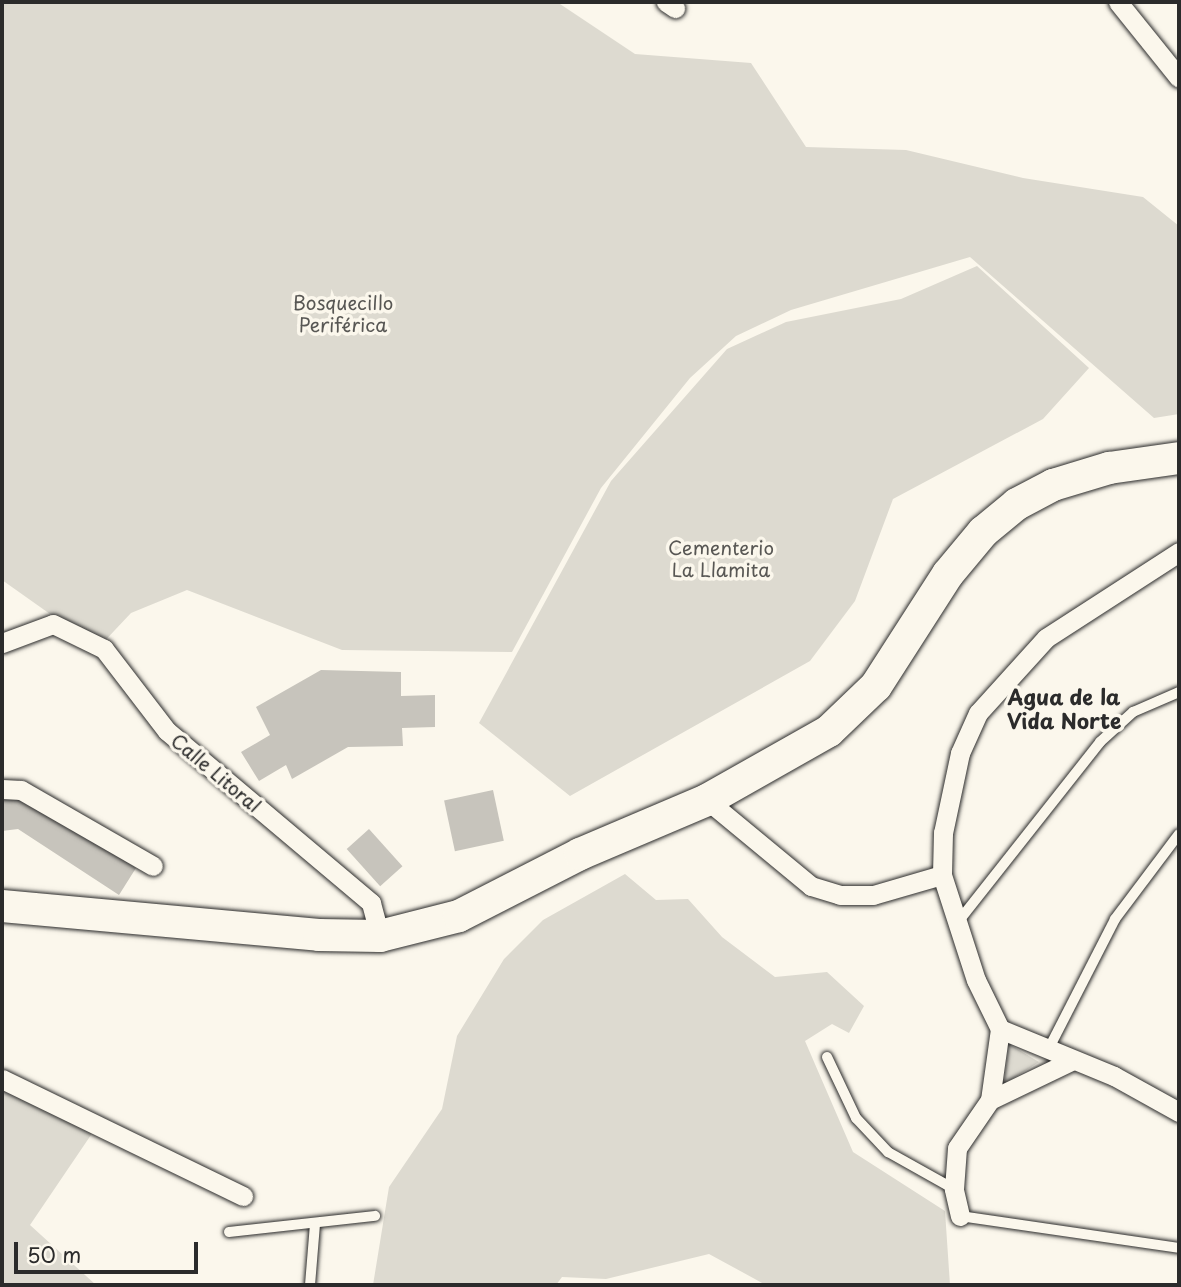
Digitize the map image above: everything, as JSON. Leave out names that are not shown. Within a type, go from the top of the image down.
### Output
[{"type":"highway","points":[[2,906],[176,920],[269,932],[380,936],[459,916],[580,854],[707,800],[829,731],[876,686],[948,574],[983,531],[1017,504],[1053,485],[1109,468],[1179,458]]},
{"type":"street","points":[[1118,2],[1179,78]]},
{"type":"street","points":[[960,1216],[954,1189],[957,1148],[990,1100],[1000,1029],[976,980],[942,875],[943,833],[960,752],[978,713],[1046,638],[1179,552]]},
{"type":"street","name":"Calle Litoral","points":[[2,643],[53,624],[104,649],[167,731],[371,903],[380,936]]},
{"type":"street","points":[[2,789],[21,790],[153,866]]},
{"type":"street","points":[[707,800],[811,886],[839,895],[873,895],[942,875]]},
{"type":"street","points":[[1000,1029],[1047,1052],[1114,1076],[1179,1112]]},
{"type":"street","points":[[990,1100],[1070,1060]]},
{"type":"street","points":[[2,1079],[243,1196]]},
{"type":"lane","points":[[958,922],[1100,742],[1132,712],[1179,692]]},
{"type":"lane","points":[[1047,1052],[1115,919],[1179,834]]},
{"type":"lane","points":[[827,1057],[856,1118],[888,1152],[954,1189]]},
{"type":"lane","points":[[229,1232],[375,1216]]},
{"type":"lane","points":[[960,1216],[1179,1248]]},
{"type":"lane","points":[[310,1285],[315,1224]]},
{"type":"green space","name":"Bosquecillo Periférica","points":[[2,2],[557,2],[635,54],[751,63],[806,147],[906,150],[1023,178],[1143,197],[1179,226],[1179,414],[1154,418],[970,257],[791,310],[736,336],[690,378],[601,488],[512,652],[342,650],[187,590],[131,613],[98,648],[2,580]]},
{"type":"green space","name":"Cementerio La Llamita","points":[[977,266],[1089,368],[1043,419],[893,499],[855,601],[810,661],[570,796],[479,723],[611,481],[727,349],[786,322],[901,299]]},
{"type":"green space","points":[[625,874],[656,900],[688,899],[722,937],[775,977],[827,972],[864,1006],[849,1033],[832,1024],[805,1041],[853,1152],[945,1211],[950,1285],[766,1285],[709,1254],[606,1279],[562,1277],[556,1285],[373,1285],[389,1187],[442,1109],[457,1036],[504,959],[543,920]]},
{"type":"green space","points":[[1009,1044],[1039,1062],[1004,1084]]},
{"type":"green space","points":[[2,1088],[93,1132],[30,1225],[96,1285],[2,1285]]},
{"type":"building","points":[[321,670],[401,672],[401,696],[435,695],[435,727],[402,728],[403,746],[348,747],[292,779],[286,765],[259,781],[241,752],[270,735],[256,707]]},
{"type":"building","points":[[493,790],[504,841],[455,851],[444,800]]},
{"type":"building","points":[[2,797],[27,797],[136,868],[119,895],[18,829],[2,831]]},
{"type":"building","points":[[369,829],[402,866],[380,886],[347,849]]},
{"type":"district","name":"Agua de la Vida Norte","points":[[1064,708]]}]
